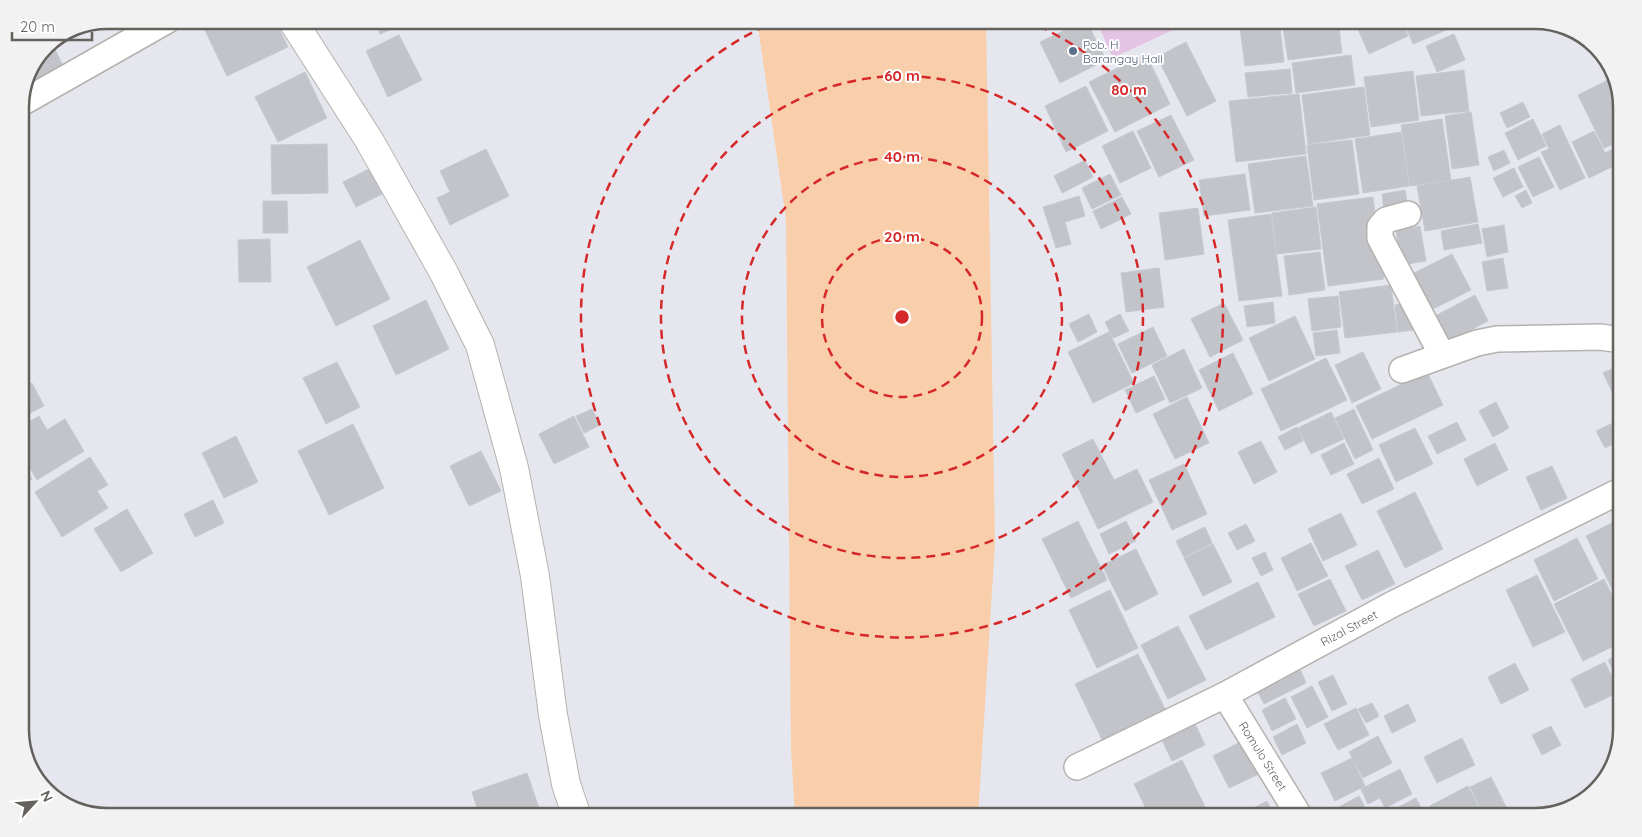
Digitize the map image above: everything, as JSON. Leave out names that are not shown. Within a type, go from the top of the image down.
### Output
[{"type":"street","points":[[29,99],[152,29]]},
{"type":"street","points":[[298,29],[369,140],[444,273],[480,345],[516,478],[535,576],[553,715],[566,784],[573,808]]},
{"type":"street","points":[[1408,214],[1386,220],[1380,226],[1380,238],[1442,355]]},
{"type":"street","points":[[1402,370],[1442,355],[1497,339],[1600,337],[1613,339]]},
{"type":"street","name":"Rizal Street","points":[[1076,767],[1225,695],[1391,605],[1613,494]]},
{"type":"street","name":"Romulo Street","points":[[1225,695],[1294,808]]},
{"type":"shaded area","points":[[758,29],[986,29],[995,543],[979,808],[794,808],[791,750],[786,219]]},
{"type":"shaded area","points":[[1100,29],[1175,29],[1113,58]]},
{"type":"building","points":[[204,29],[279,29],[288,47],[227,76]]},
{"type":"building","points":[[378,29],[392,29],[380,34]]},
{"type":"building","name":"Pob. H Barangay Hall","points":[[1067,29],[1090,29],[1106,60],[1060,83],[1040,42]]},
{"type":"building","points":[[1240,29],[1280,29],[1284,62],[1245,66]]},
{"type":"building","points":[[1283,29],[1339,29],[1342,53],[1288,60]]},
{"type":"building","points":[[1358,29],[1405,29],[1408,36],[1369,54]]},
{"type":"building","points":[[1407,29],[1449,29],[1413,44]]},
{"type":"building","points":[[1454,34],[1465,60],[1437,72],[1426,46]]},
{"type":"building","points":[[399,35],[422,80],[388,97],[366,51]]},
{"type":"building","points":[[1186,42],[1216,101],[1187,116],[1157,57]]},
{"type":"building","points":[[55,48],[65,70],[31,87],[37,72]]},
{"type":"building","points":[[1146,54],[1170,104],[1115,132],[1089,82]]},
{"type":"building","points":[[1351,55],[1355,85],[1296,93],[1292,63]]},
{"type":"building","points":[[1290,69],[1292,93],[1248,97],[1245,73]]},
{"type":"building","points":[[1464,70],[1469,111],[1421,116],[1416,76]]},
{"type":"building","points":[[1413,71],[1419,120],[1371,127],[1364,77]]},
{"type":"building","points":[[305,72],[327,118],[278,142],[255,97]]},
{"type":"building","points":[[1608,80],[1613,102],[1613,144],[1604,148],[1578,95]]},
{"type":"building","points":[[1086,86],[1108,131],[1066,152],[1045,106]]},
{"type":"building","points":[[1364,87],[1370,135],[1308,144],[1302,95]]},
{"type":"building","points":[[1299,94],[1306,154],[1236,162],[1229,101]]},
{"type":"building","points":[[1523,102],[1530,117],[1507,128],[1500,113]]},
{"type":"building","points":[[1471,112],[1479,165],[1452,169],[1445,116]]},
{"type":"building","points":[[1171,115],[1194,160],[1159,177],[1137,131]]},
{"type":"building","points":[[1442,119],[1451,180],[1410,186],[1401,125]]},
{"type":"building","points":[[1533,119],[1546,146],[1518,160],[1505,133]]},
{"type":"building","points":[[1560,125],[1585,178],[1560,190],[1541,152],[1549,149],[1542,134]]},
{"type":"building","points":[[1133,131],[1151,168],[1120,183],[1102,146]]},
{"type":"building","points":[[1594,131],[1605,153],[1613,149],[1613,166],[1589,178],[1572,142]]},
{"type":"building","points":[[1401,132],[1409,186],[1363,193],[1355,139]]},
{"type":"building","points":[[1352,140],[1359,194],[1314,200],[1307,145]]},
{"type":"building","points":[[327,144],[328,193],[272,194],[271,145]]},
{"type":"building","points":[[486,149],[509,196],[450,225],[437,198],[450,192],[440,171]]},
{"type":"building","points":[[1504,150],[1510,163],[1494,171],[1488,157]]},
{"type":"building","points":[[1306,156],[1313,206],[1255,213],[1248,164]]},
{"type":"building","points":[[1539,157],[1554,187],[1533,197],[1518,167]]},
{"type":"building","points":[[1085,160],[1093,177],[1062,193],[1054,176]]},
{"type":"building","points":[[1514,168],[1523,187],[1503,197],[1493,178]]},
{"type":"building","points":[[369,169],[382,194],[356,207],[343,182]]},
{"type":"building","points":[[1110,174],[1121,195],[1092,209],[1082,188]]},
{"type":"building","points":[[1245,174],[1250,210],[1204,216],[1199,180]]},
{"type":"building","points":[[1470,177],[1478,222],[1425,231],[1417,186]]},
{"type":"building","points":[[1405,190],[1408,207],[1384,210],[1382,194]]},
{"type":"building","points":[[1526,190],[1532,203],[1522,208],[1515,196]]},
{"type":"building","points":[[1079,196],[1085,216],[1065,222],[1071,244],[1056,248],[1043,207]]},
{"type":"building","points":[[1122,197],[1131,214],[1101,229],[1093,211]]},
{"type":"building","points":[[1373,197],[1384,279],[1328,286],[1317,204]]},
{"type":"building","points":[[263,201],[287,201],[288,233],[263,233]]},
{"type":"building","points":[[1316,207],[1321,249],[1277,254],[1272,213]]},
{"type":"building","points":[[1198,208],[1204,254],[1165,260],[1159,213]]},
{"type":"building","points":[[1271,214],[1282,296],[1239,301],[1228,220]]},
{"type":"building","points":[[1478,224],[1482,243],[1444,250],[1441,231]]},
{"type":"building","points":[[1504,225],[1508,252],[1487,257],[1482,229]]},
{"type":"building","points":[[1420,226],[1426,261],[1402,265],[1396,231]]},
{"type":"building","points":[[270,239],[271,282],[239,282],[238,240]]},
{"type":"building","points":[[360,240],[390,299],[336,326],[307,267]]},
{"type":"building","points":[[1320,252],[1325,290],[1289,295],[1284,256]]},
{"type":"building","points":[[1452,254],[1471,290],[1431,310],[1412,274]]},
{"type":"building","points":[[1503,258],[1508,288],[1487,291],[1482,262]]},
{"type":"building","points":[[1159,268],[1164,307],[1126,312],[1121,273]]},
{"type":"building","points":[[1391,285],[1397,332],[1345,338],[1339,292]]},
{"type":"building","points":[[1475,295],[1488,321],[1446,343],[1433,317]]},
{"type":"building","points":[[1338,296],[1341,327],[1312,331],[1308,299]]},
{"type":"building","points":[[426,300],[449,349],[396,375],[373,326]]},
{"type":"building","points":[[1273,302],[1275,323],[1247,327],[1244,306]]},
{"type":"building","points":[[1224,303],[1243,340],[1210,357],[1191,319]]},
{"type":"building","points":[[1411,303],[1414,330],[1398,332],[1395,305]]},
{"type":"building","points":[[1089,314],[1097,332],[1078,342],[1069,324]]},
{"type":"building","points":[[1120,314],[1129,331],[1113,338],[1105,322]]},
{"type":"building","points":[[1295,316],[1315,359],[1269,381],[1249,338]]},
{"type":"building","points":[[1153,327],[1167,356],[1132,373],[1118,344]]},
{"type":"building","points":[[1337,330],[1340,353],[1316,356],[1313,333]]},
{"type":"building","points":[[1109,332],[1134,383],[1093,403],[1068,352]]},
{"type":"building","points":[[1184,349],[1202,388],[1170,403],[1152,365]]},
{"type":"building","points":[[1363,352],[1381,389],[1352,403],[1335,365]]},
{"type":"building","points":[[1233,353],[1253,394],[1219,411],[1199,370]]},
{"type":"building","points":[[1326,358],[1347,400],[1281,431],[1261,389]]},
{"type":"building","points":[[337,362],[360,407],[326,424],[303,378]]},
{"type":"building","points":[[1613,368],[1613,394],[1603,373]]},
{"type":"building","points":[[1427,372],[1443,405],[1372,439],[1356,406]]},
{"type":"building","points":[[1154,376],[1165,399],[1136,413],[1125,390]]},
{"type":"building","points":[[32,383],[44,406],[29,414],[29,384]]},
{"type":"building","points":[[1187,397],[1209,443],[1175,459],[1153,414]]},
{"type":"building","points":[[1496,402],[1509,428],[1493,437],[1479,411]]},
{"type":"building","points":[[592,409],[600,425],[584,433],[576,416]]},
{"type":"building","points":[[1354,409],[1373,450],[1355,459],[1335,418]]},
{"type":"building","points":[[1331,412],[1344,439],[1311,454],[1298,428]]},
{"type":"building","points":[[39,416],[47,430],[65,419],[84,451],[37,480],[29,467],[29,422]]},
{"type":"building","points":[[574,416],[589,447],[554,464],[539,434]]},
{"type":"building","points":[[1457,422],[1466,440],[1437,454],[1428,436]]},
{"type":"building","points":[[1613,423],[1613,444],[1605,448],[1596,431]]},
{"type":"building","points":[[353,424],[384,488],[329,515],[298,451]]},
{"type":"building","points":[[1297,427],[1303,441],[1285,450],[1278,437]]},
{"type":"building","points":[[1415,428],[1433,464],[1396,482],[1379,445]]},
{"type":"building","points":[[236,436],[258,482],[224,498],[202,453]]},
{"type":"building","points":[[1093,439],[1114,480],[1137,469],[1153,502],[1098,529],[1062,454]]},
{"type":"building","points":[[1261,441],[1277,472],[1254,484],[1238,452]]},
{"type":"building","points":[[1344,443],[1354,464],[1331,475],[1321,455]]},
{"type":"building","points":[[1495,443],[1508,470],[1477,486],[1464,459]]},
{"type":"building","points":[[481,451],[501,491],[469,506],[450,466]]},
{"type":"building","points":[[90,457],[108,485],[97,491],[108,508],[62,537],[35,492]]},
{"type":"building","points":[[1379,458],[1394,489],[1362,504],[1347,474]]},
{"type":"building","points":[[1184,464],[1207,514],[1172,530],[1149,480]]},
{"type":"building","points":[[1552,466],[1567,498],[1541,510],[1526,477]]},
{"type":"building","points":[[1415,492],[1443,549],[1405,568],[1377,511]]},
{"type":"building","points":[[213,500],[224,523],[195,537],[184,514]]},
{"type":"building","points":[[127,509],[153,553],[121,572],[94,529]]},
{"type":"building","points":[[1341,513],[1357,545],[1323,561],[1308,529]]},
{"type":"building","points":[[1078,521],[1107,580],[1071,598],[1042,539]]},
{"type":"building","points":[[1126,521],[1136,541],[1109,554],[1100,534]]},
{"type":"building","points":[[1613,522],[1613,591],[1586,536]]},
{"type":"building","points":[[1246,524],[1255,541],[1237,550],[1228,533]]},
{"type":"building","points":[[1205,527],[1212,543],[1184,557],[1176,541]]},
{"type":"building","points":[[1577,538],[1598,579],[1554,601],[1534,560]]},
{"type":"building","points":[[1311,543],[1328,576],[1297,591],[1281,558]]},
{"type":"building","points":[[1213,544],[1232,582],[1203,596],[1184,558]]},
{"type":"building","points":[[1136,549],[1158,594],[1125,611],[1102,565]]},
{"type":"building","points":[[1378,550],[1395,584],[1362,600],[1345,566]]},
{"type":"building","points":[[1265,552],[1273,570],[1261,576],[1252,558]]},
{"type":"building","points":[[1537,575],[1565,632],[1533,647],[1506,590]]},
{"type":"building","points":[[1330,579],[1346,611],[1314,626],[1298,594]]},
{"type":"building","points":[[1604,579],[1613,597],[1613,646],[1583,661],[1554,604]]},
{"type":"building","points":[[1258,582],[1275,617],[1206,650],[1189,616]]},
{"type":"building","points":[[1110,590],[1138,648],[1097,668],[1069,610]]},
{"type":"building","points":[[1178,626],[1206,680],[1168,699],[1141,645]]},
{"type":"building","points":[[1138,654],[1170,719],[1107,750],[1075,684]]},
{"type":"building","points":[[1613,658],[1613,670],[1608,660]]},
{"type":"building","points":[[1605,662],[1613,679],[1613,695],[1585,708],[1571,679]]},
{"type":"building","points":[[1515,663],[1529,690],[1501,704],[1488,677]]},
{"type":"building","points":[[1299,667],[1306,683],[1264,704],[1256,689]]},
{"type":"building","points":[[1333,675],[1347,704],[1332,711],[1318,682]]},
{"type":"building","points":[[1312,686],[1328,717],[1307,728],[1291,697]]},
{"type":"building","points":[[1285,698],[1296,719],[1272,731],[1262,710]]},
{"type":"building","points":[[1372,703],[1379,716],[1366,723],[1358,709]]},
{"type":"building","points":[[1408,704],[1416,721],[1392,733],[1384,716]]},
{"type":"building","points":[[1356,708],[1369,735],[1338,750],[1324,724]]},
{"type":"building","points":[[1195,724],[1205,745],[1172,761],[1162,740]]},
{"type":"building","points":[[1297,724],[1306,743],[1282,755],[1273,737]]},
{"type":"building","points":[[1551,726],[1561,745],[1542,755],[1532,735]]},
{"type":"building","points":[[1378,736],[1392,763],[1363,778],[1349,752]]},
{"type":"building","points":[[1462,738],[1475,765],[1437,783],[1424,757]]},
{"type":"building","points":[[1242,741],[1259,774],[1229,788],[1213,756]]},
{"type":"building","points":[[1352,758],[1365,786],[1335,801],[1321,773]]},
{"type":"building","points":[[1182,760],[1206,808],[1146,808],[1134,784]]},
{"type":"building","points":[[1400,769],[1412,794],[1385,808],[1380,798],[1368,804],[1361,789]]},
{"type":"building","points":[[527,773],[539,808],[477,808],[472,792]]},
{"type":"building","points":[[1491,777],[1506,807],[1480,808],[1470,787]]},
{"type":"building","points":[[1468,786],[1479,808],[1431,808],[1430,806]]},
{"type":"building","points":[[1359,796],[1365,808],[1337,808]]},
{"type":"building","points":[[1416,798],[1421,808],[1397,808]]},
{"type":"building","points":[[1267,801],[1270,808],[1254,808]]},
{"type":"place","name":"Pob. H Barangay Hall","points":[[1073,51]]}]
